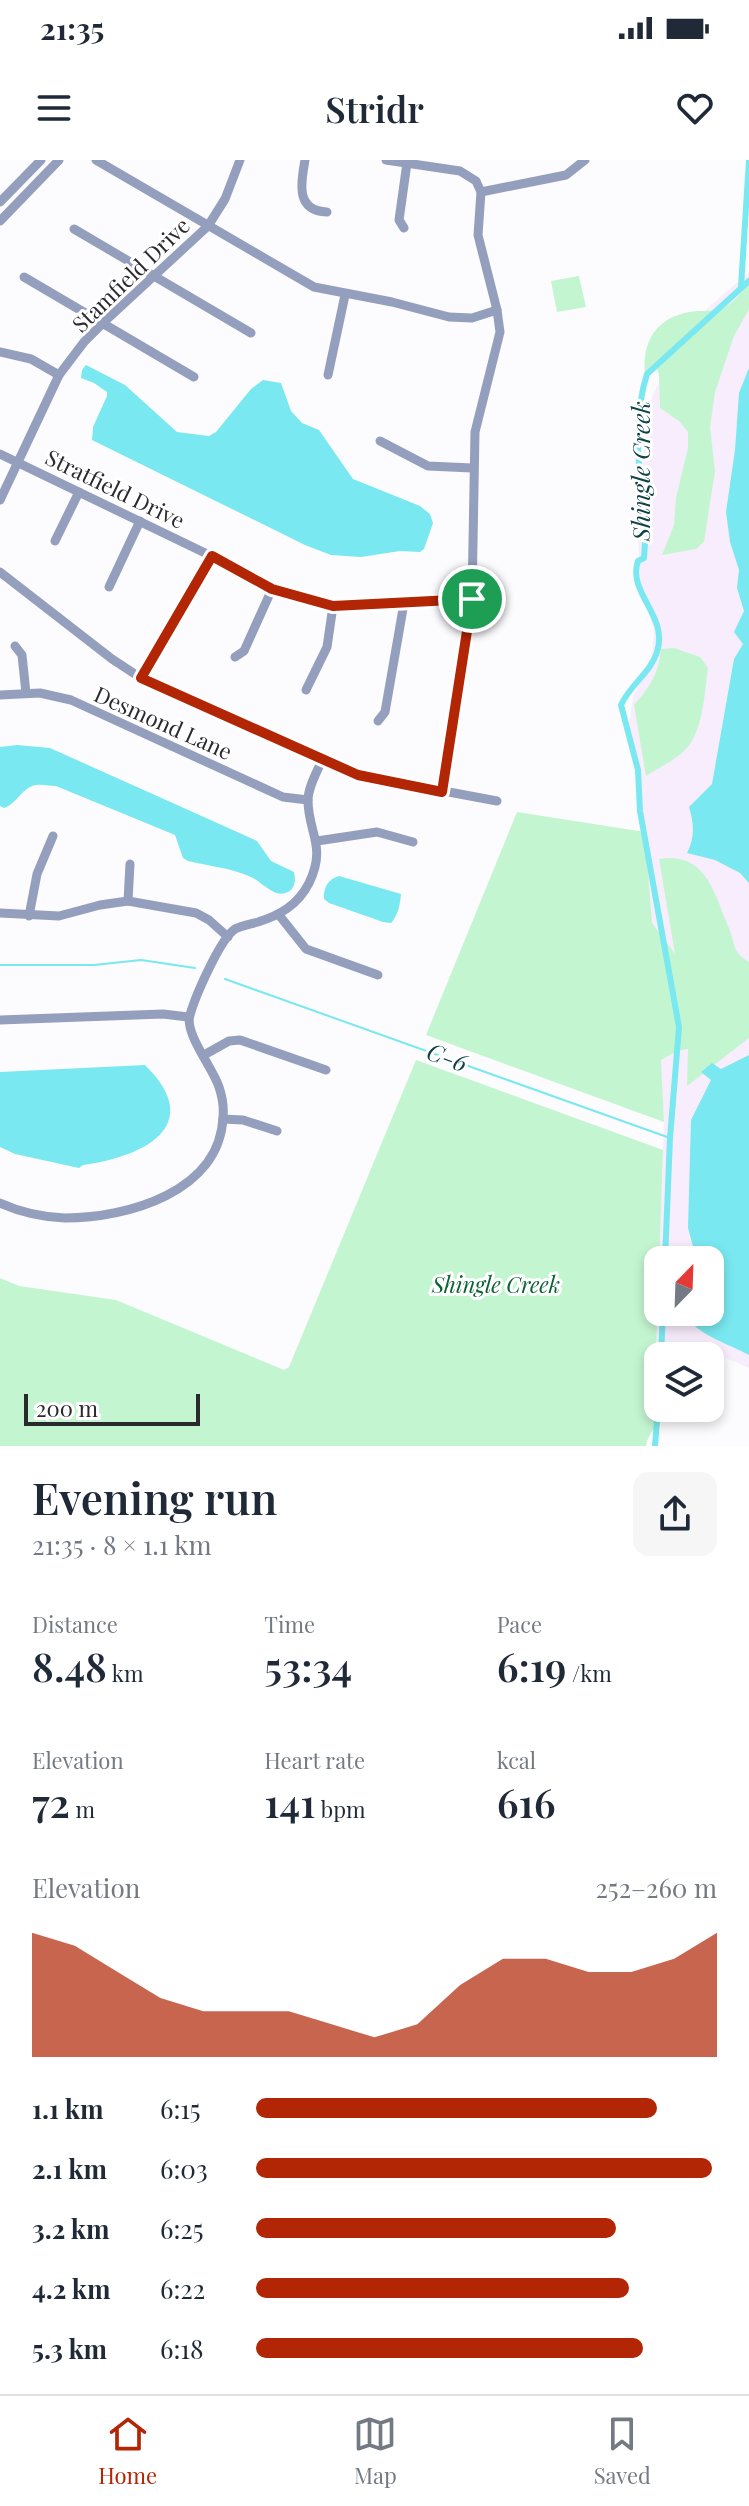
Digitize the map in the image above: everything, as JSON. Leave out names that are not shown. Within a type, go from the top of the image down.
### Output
[{"type":"street","points":[[0,202],[41,160]]},
{"type":"street","points":[[0,221],[59,160]]},
{"type":"street","points":[[96,160],[300,281],[345,295],[463,318],[497,310]]},
{"type":"street","name":"Stamfield Drive","points":[[0,500],[59,375],[103,323],[208,226],[225,199],[240,160]]},
{"type":"street","points":[[305,160],[301,182],[304,202],[310,208],[327,212]]},
{"type":"street","points":[[386,160],[460,171],[476,181],[481,192],[478,235],[497,310],[499,342],[477,417],[472,468],[472,599],[442,792]]},
{"type":"street","points":[[481,192],[566,175],[585,160]]},
{"type":"street","points":[[404,228],[399,220],[407,163]]},
{"type":"street","points":[[74,229],[251,333]]},
{"type":"street","points":[[24,277],[194,377]]},
{"type":"street","points":[[328,375],[345,295]]},
{"type":"street","points":[[0,352],[31,359],[59,375]]},
{"type":"street","points":[[380,441],[428,466],[472,468]]},
{"type":"street","name":"Stratfield Drive","points":[[0,454],[212,556],[272,589],[333,606],[472,599]]},
{"type":"street","points":[[55,541],[79,492]]},
{"type":"street","points":[[109,587],[140,521]]},
{"type":"street","points":[[141,678],[212,556]]},
{"type":"street","points":[[0,572],[141,678],[358,775],[497,801]]},
{"type":"street","points":[[0,579],[23,592]]},
{"type":"street","points":[[235,657],[244,651],[272,589]]},
{"type":"street","points":[[378,721],[385,712],[404,603]]},
{"type":"street","points":[[306,690],[327,647],[333,606]]},
{"type":"street","points":[[15,646],[22,655],[26,693]]},
{"type":"street","name":"Desmond Lane","points":[[0,695],[26,693],[71,700],[283,797],[308,800]]},
{"type":"street","points":[[0,1203],[40,1215],[64,1218],[120,1212],[174,1192],[205,1166],[216,1147],[223,1119],[219,1085],[191,1031],[188,1017],[217,952],[235,929],[279,915],[299,900],[309,883],[316,864],[317,841],[308,800],[322,760]]},
{"type":"street","points":[[317,841],[377,832],[413,842]]},
{"type":"street","points":[[29,916],[37,874],[53,836]]},
{"type":"street","points":[[128,901],[130,864]]},
{"type":"street","points":[[0,913],[59,916],[128,901],[196,913],[228,937]]},
{"type":"street","points":[[279,915],[306,949],[378,975]]},
{"type":"street","points":[[0,1020],[163,1014],[188,1017]]},
{"type":"street","points":[[204,1055],[229,1041],[240,1040],[326,1070]]},
{"type":"street","points":[[223,1119],[251,1122],[277,1131]]},
{"type":"shaded area","points":[[749,272],[749,1368],[724,1357],[724,1342],[656,1342],[657,1326],[724,1326],[724,1246],[660,1246],[664,1122],[645,832],[629,724],[633,697],[651,658],[654,630],[641,587],[638,541],[646,412],[661,377],[692,327],[708,308]]},
{"type":"green space","points":[[579,276],[586,307],[557,312],[551,281]]},
{"type":"green space","points":[[749,284],[749,309],[734,336],[715,392],[710,427],[715,471],[704,542],[696,549],[662,555],[674,525],[688,432],[679,421],[660,408],[659,375],[655,363],[651,366],[646,383],[647,347],[651,337],[666,321],[689,312],[724,307]]},
{"type":"green space","points":[[674,648],[700,657],[708,668],[702,713],[695,735],[683,752],[646,776],[634,705],[653,679],[661,649]]},
{"type":"green space","points":[[517,812],[645,832],[652,923],[675,954],[659,859],[687,861],[706,877],[736,950],[749,962],[749,1038],[687,1086],[688,1049],[661,1060],[664,1122],[426,1035]]},
{"type":"green space","name":"Shingle Creek","points":[[416,1060],[663,1150],[660,1246],[644,1246],[644,1326],[657,1326],[656,1342],[644,1342],[644,1422],[659,1422],[646,1446],[0,1446],[0,1278],[19,1286],[116,1300],[284,1370],[289,1367]]},
{"type":"water","points":[[86,365],[125,385],[177,432],[209,436],[263,380],[281,383],[291,411],[302,423],[319,430],[353,479],[420,506],[430,514],[433,523],[424,549],[420,552],[400,551],[361,557],[331,555],[92,440],[93,427],[107,392],[81,378]]},
{"type":"water","points":[[749,368],[749,883],[740,873],[715,860],[687,853],[693,830],[689,807],[712,784],[734,659],[743,644],[734,632],[744,611],[737,588],[739,570],[730,542],[726,512],[739,393]]},
{"type":"water","points":[[0,747],[50,748],[257,841],[271,861],[294,872],[293,888],[285,893],[276,893],[244,874],[188,861],[183,858],[175,835],[56,786],[31,786],[9,806],[0,806]]},
{"type":"water","points":[[339,876],[401,894],[391,923],[324,899],[327,884]]},
{"type":"water","points":[[749,1055],[749,1355],[695,1326],[724,1326],[724,1246],[693,1246],[688,1228],[691,1120],[711,1080],[701,1072],[712,1063],[721,1069]]},
{"type":"water","points":[[145,1065],[163,1086],[170,1105],[168,1121],[160,1135],[145,1146],[127,1155],[79,1168],[15,1154],[0,1147],[0,1072]]},
{"type":"waterway","points":[[741,287],[749,160]]},
{"type":"waterway","name":"Shingle Creek","points":[[666,1246],[679,1027],[640,811],[638,770],[621,705],[654,659],[659,639],[658,627],[636,573],[638,561],[644,558],[645,542],[638,458],[639,415],[647,374],[749,281]]},
{"type":"waterway","name":"C-6","points":[[0,965],[94,965],[141,960],[195,968]]},
{"type":"waterway","name":"C-6","points":[[225,979],[670,1138]]},
{"type":"waterway","name":"Shingle Creek","points":[[662,1326],[662,1342]]},
{"type":"waterway","name":"Shingle Creek","points":[[655,1446],[657,1422]]},
{"type":"route","points":[[212,556],[272,589],[333,606],[472,599],[442,792],[358,775],[141,678],[212,556]]}]
